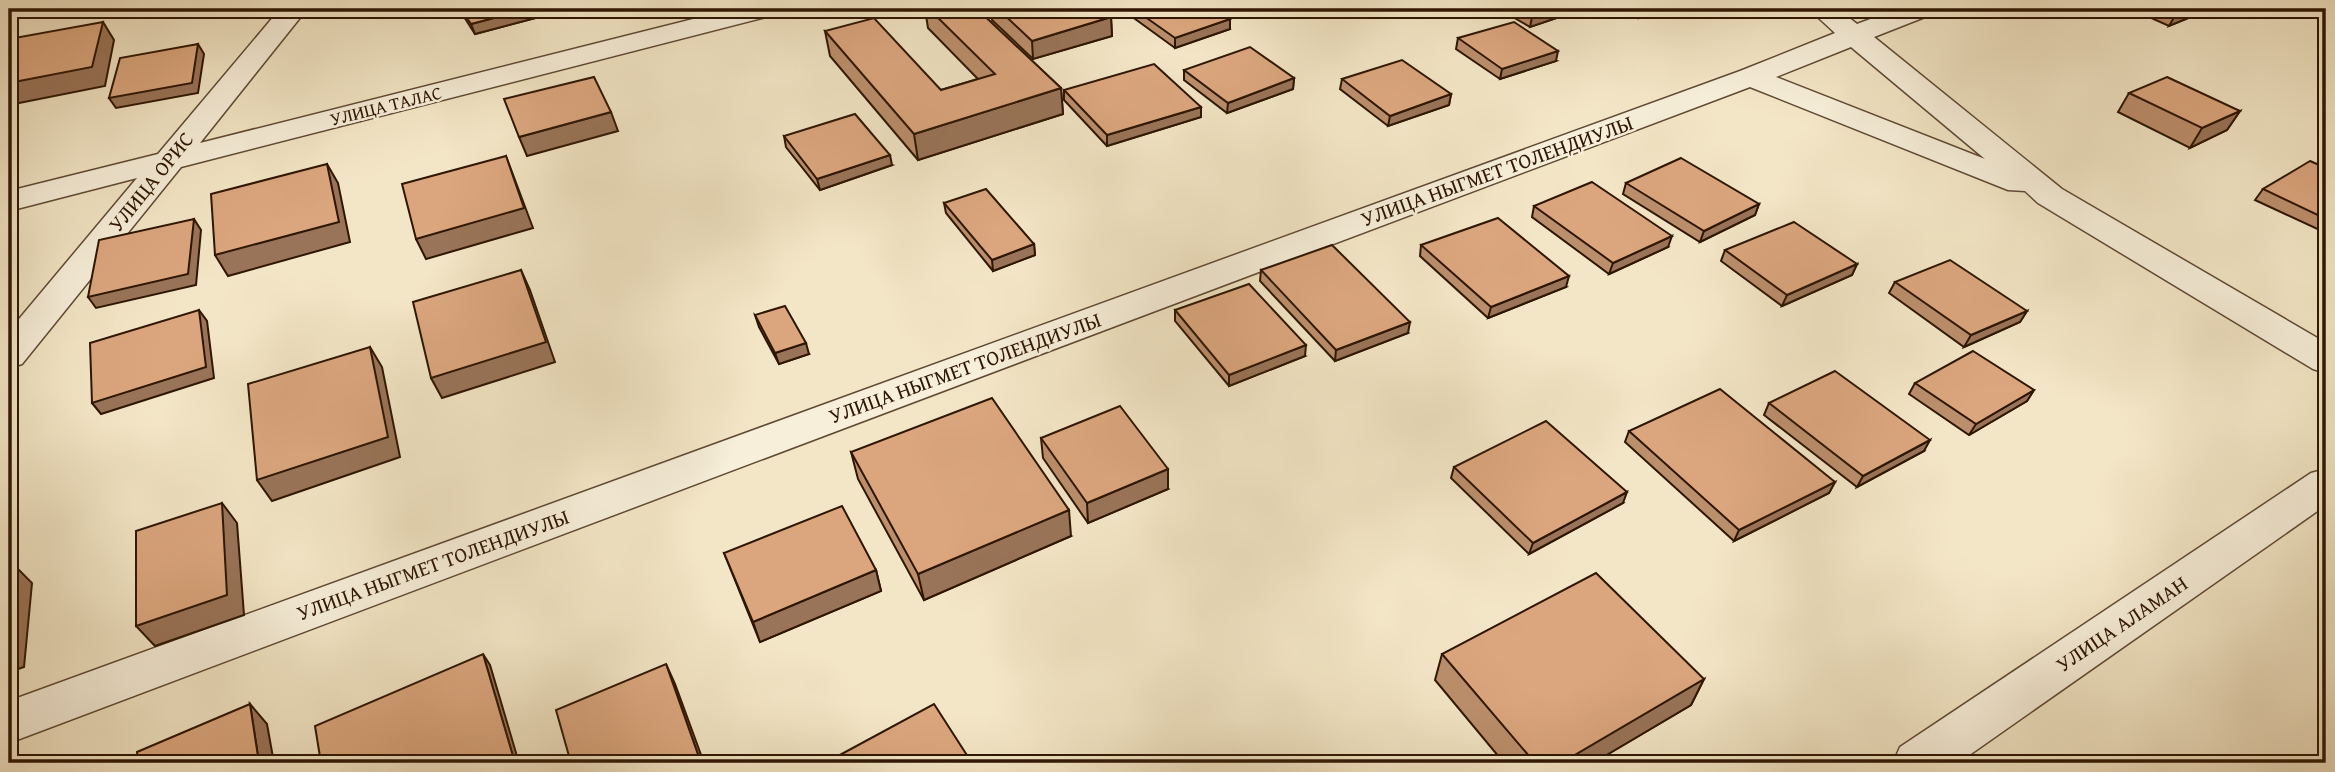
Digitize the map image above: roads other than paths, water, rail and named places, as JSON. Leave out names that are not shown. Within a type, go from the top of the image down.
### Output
[{"type":"street","name":"УЛИЦА ОРИС","points":[[9,355],[294,9]]},
{"type":"street","name":"УЛИЦА ТАЛАС","points":[[9,201],[764,9]]},
{"type":"street","points":[[1822,9],[1855,33],[2050,196]]},
{"type":"street","name":"УЛИЦА НЫГМЕТ ТОЛЕНДИУЛЫ","points":[[9,722],[1750,77],[1920,9]]},
{"type":"street","points":[[1750,77],[2050,196],[2326,360]]},
{"type":"street","name":"УЛИЦА АЛАМАН","points":[[1918,763],[2326,484]]}]
